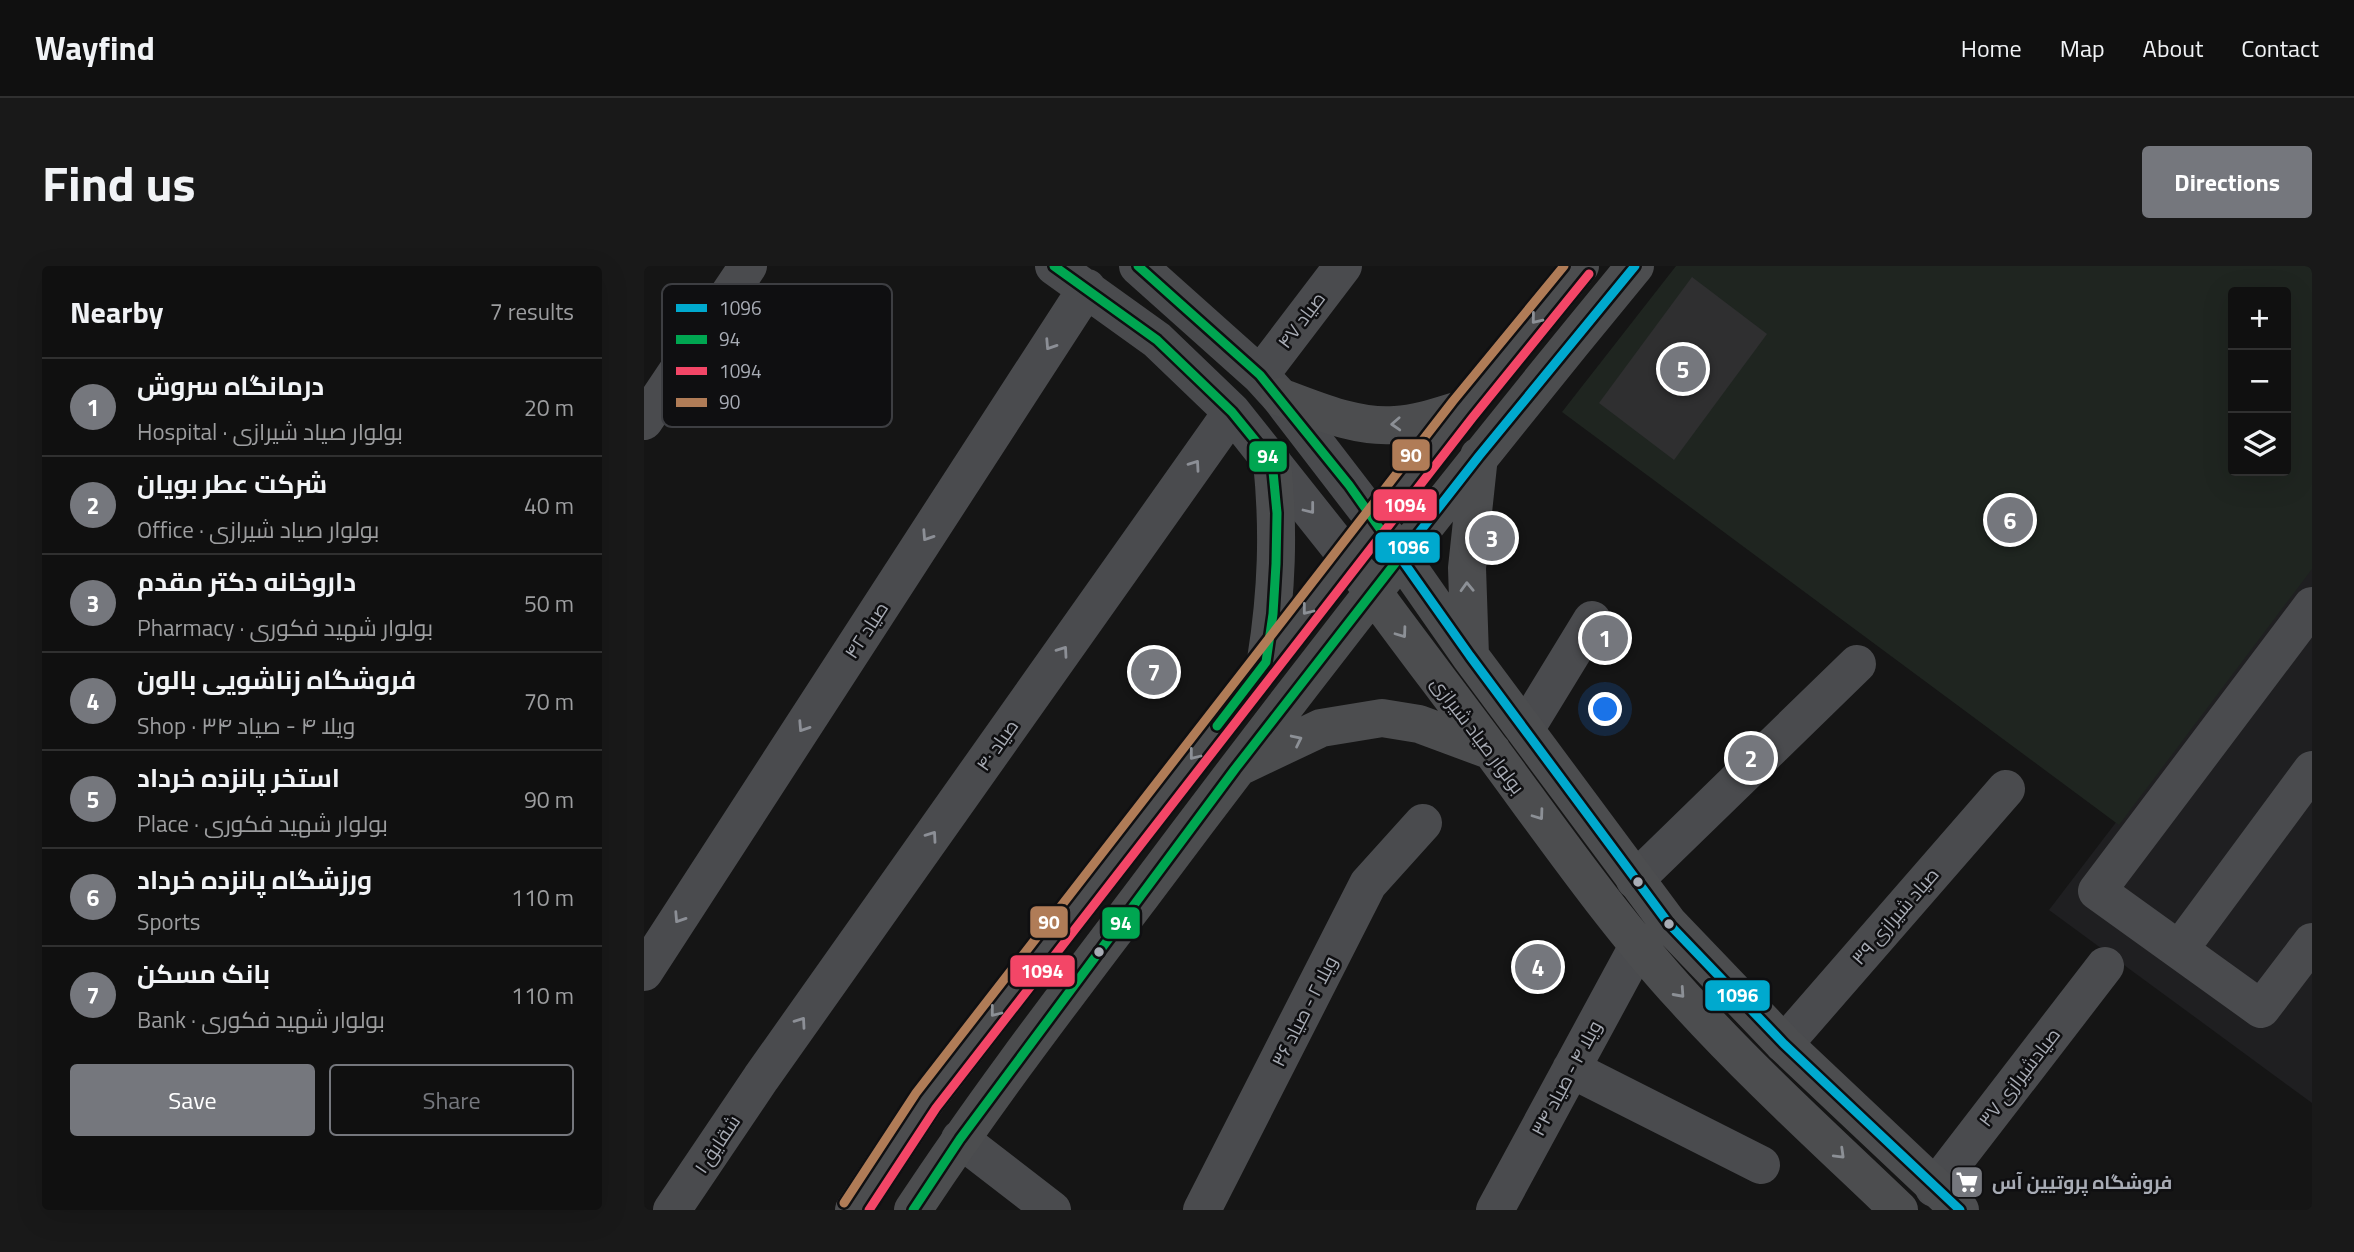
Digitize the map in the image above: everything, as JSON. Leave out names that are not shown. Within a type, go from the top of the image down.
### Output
[{"type":"main road","points":[[854,1210],[926,1101],[1463,410],[1580,266]]},
{"type":"main road","points":[[913,1210],[960,1139],[1235,769],[1479,456],[1635,266]]},
{"type":"main road","points":[[1270,386],[1341,419],[1392,425],[1420,422],[1463,410]]},
{"type":"main road","points":[[1470,656],[1467,568],[1479,456]]},
{"type":"main road","points":[[1266,662],[1276,564],[1277,513],[1272,461]]},
{"type":"main road","points":[[1376,522],[1470,656],[1669,924],[1784,1044],[1947,1199]]},
{"type":"main road","name":"بولوار صیاد شیرازی","points":[[1348,558],[1400,632],[1492,751],[1605,906],[1638,946],[1754,1072],[1899,1210]]},
{"type":"main road","points":[[1235,769],[1321,728],[1382,718],[1419,724],[1492,751]]},
{"type":"street","points":[[736,284],[748,266]]},
{"type":"street","name":"بولوار صیاد شیرازی","points":[[1055,266],[1157,340],[1232,412],[1348,558]]},
{"type":"street","points":[[1138,266],[1270,386],[1376,522]]},
{"type":"street","name":"صیاد ۴۷","points":[[1270,386],[1343,266]]},
{"type":"street","name":"صیاد ۴۲","points":[[644,972],[1087,288]]},
{"type":"street","points":[[644,421],[662,394]]},
{"type":"street","name":"صیاد ۴۰","points":[[761,1078],[1232,412]]},
{"type":"street","points":[[2311,611],[2097,891],[2261,1009],[2312,942]]},
{"type":"street","points":[[1526,728],[1592,620]]},
{"type":"street","points":[[1635,880],[1857,664]]},
{"type":"street","points":[[2179,950],[2312,770]]},
{"type":"street","name":"صیاد شیرازی ۳۹","points":[[1784,1044],[2006,789]]},
{"type":"street","name":"ویلا ۲ - صیاد ۳۶","points":[[1202,1210],[1368,884],[1423,823]]},
{"type":"street","name":"ویلا ۴ - صیاد ۳۴","points":[[1495,1210],[1638,946]]},
{"type":"street","name":"صیادشیرازی ۳۷","points":[[1947,1199],[2105,966]]},
{"type":"street","points":[[1571,1069],[1761,1165]]},
{"type":"street","name":"شقایق ۱","points":[[672,1210],[761,1078]]},
{"type":"street","points":[[960,1139],[1052,1210]]},
{"type":"shaded area","points":[[1676,266],[2312,266],[2312,569],[2119,825],[1562,412]]},
{"type":"shaded area","points":[[2312,566],[2312,1103],[2049,910]]},
{"type":"building","points":[[1692,277],[1767,334],[1674,460],[1599,403]]},
{"type":"transit line","name":"94","points":[[1054,266],[1157,340],[1232,412],[1272,461],[1277,513],[1276,564],[1266,662],[1217,726]]},
{"type":"transit line","name":"94","points":[[913,1210],[960,1139],[1235,769],[1400,557],[1349,485],[1260,375],[1138,266]]},
{"type":"transit line","name":"90","points":[[844,1203],[916,1093],[1453,401],[1564,266]]},
{"type":"transit line","name":"1096","points":[[1635,266],[1400,557],[1669,924],[1784,1044],[1960,1210]]},
{"type":"transit line","name":"1094","points":[[869,1210],[936,1108],[1473,417],[1589,274]]},
{"type":"place","name":"استخر پانزده خرداد","points":[[1683,369]]},
{"type":"place","name":"ورزشگاه پانزده خرداد","points":[[2010,520]]},
{"type":"place","name":"داروخانه دکتر مقدم","points":[[1492,538]]},
{"type":"place","name":"درمانگاه سروش","points":[[1605,638]]},
{"type":"place","name":"بانک مسکن","points":[[1154,672]]},
{"type":"place","name":"شرکت عطر بویان","points":[[1751,758]]},
{"type":"place","name":"فروشگاه زناشویی بالون","points":[[1538,967]]},
{"type":"place","name":"فروشگاه پروتیین آس","points":[[1967,1182]]}]
